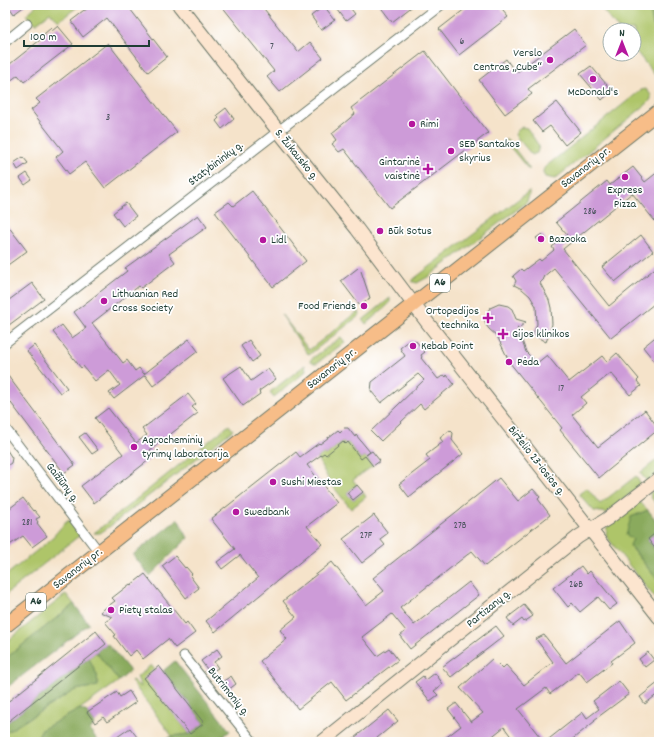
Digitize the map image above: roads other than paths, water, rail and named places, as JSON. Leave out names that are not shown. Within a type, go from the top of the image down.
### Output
[{"type":"main road","name":"S. Žukausko g.","points":[[179,5],[357,229],[414,304]]},
{"type":"main road","name":"Savanorių pr.","points":[[5,626],[659,111]]},
{"type":"main road","name":"Birželio 23-iosios g.","points":[[414,304],[659,617]]},
{"type":"main road","name":"Partizanų g.","points":[[322,742],[578,537],[607,519],[659,479]]},
{"type":"street","name":"Statybininkų g.","points":[[5,343],[441,5]]},
{"type":"street","points":[[5,42],[27,24]]},
{"type":"street","name":"Gaižiūnų g.","points":[[5,428],[99,552]]},
{"type":"street","name":"Butrimonių g.","points":[[184,656],[253,742]]},
{"type":"place","name":"Verslo Centras „Cube“","points":[[550,60]]},
{"type":"place","name":"McDonald's","points":[[593,79]]},
{"type":"place","name":"Rimi","points":[[412,124]]},
{"type":"place","name":"SEB Santakos skyrius","points":[[451,151]]},
{"type":"place","name":"Gintarinė vaistinė","points":[[428,169]]},
{"type":"place","name":"Express Pizza","points":[[625,177]]},
{"type":"place","name":"Būk Sotus","points":[[380,231]]},
{"type":"place","name":"Bazooka","points":[[541,239]]},
{"type":"place","name":"Lidl","points":[[263,240]]},
{"type":"place","name":"Lithuanian Red Cross Society","points":[[104,301]]},
{"type":"place","name":"Food Friends","points":[[364,306]]},
{"type":"place","name":"Ortopedijos technika","points":[[488,318]]},
{"type":"place","name":"Gijos klinikos","points":[[503,334]]},
{"type":"place","name":"Kebab Point","points":[[413,346]]},
{"type":"place","name":"Pėda","points":[[509,362]]},
{"type":"place","name":"Agrocheminių tyrimų laboratorija","points":[[134,447]]},
{"type":"place","name":"Sushi Miestas","points":[[273,482]]},
{"type":"place","name":"Swedbank","points":[[236,512]]},
{"type":"place","name":"Pietų stalas","points":[[111,610]]}]
